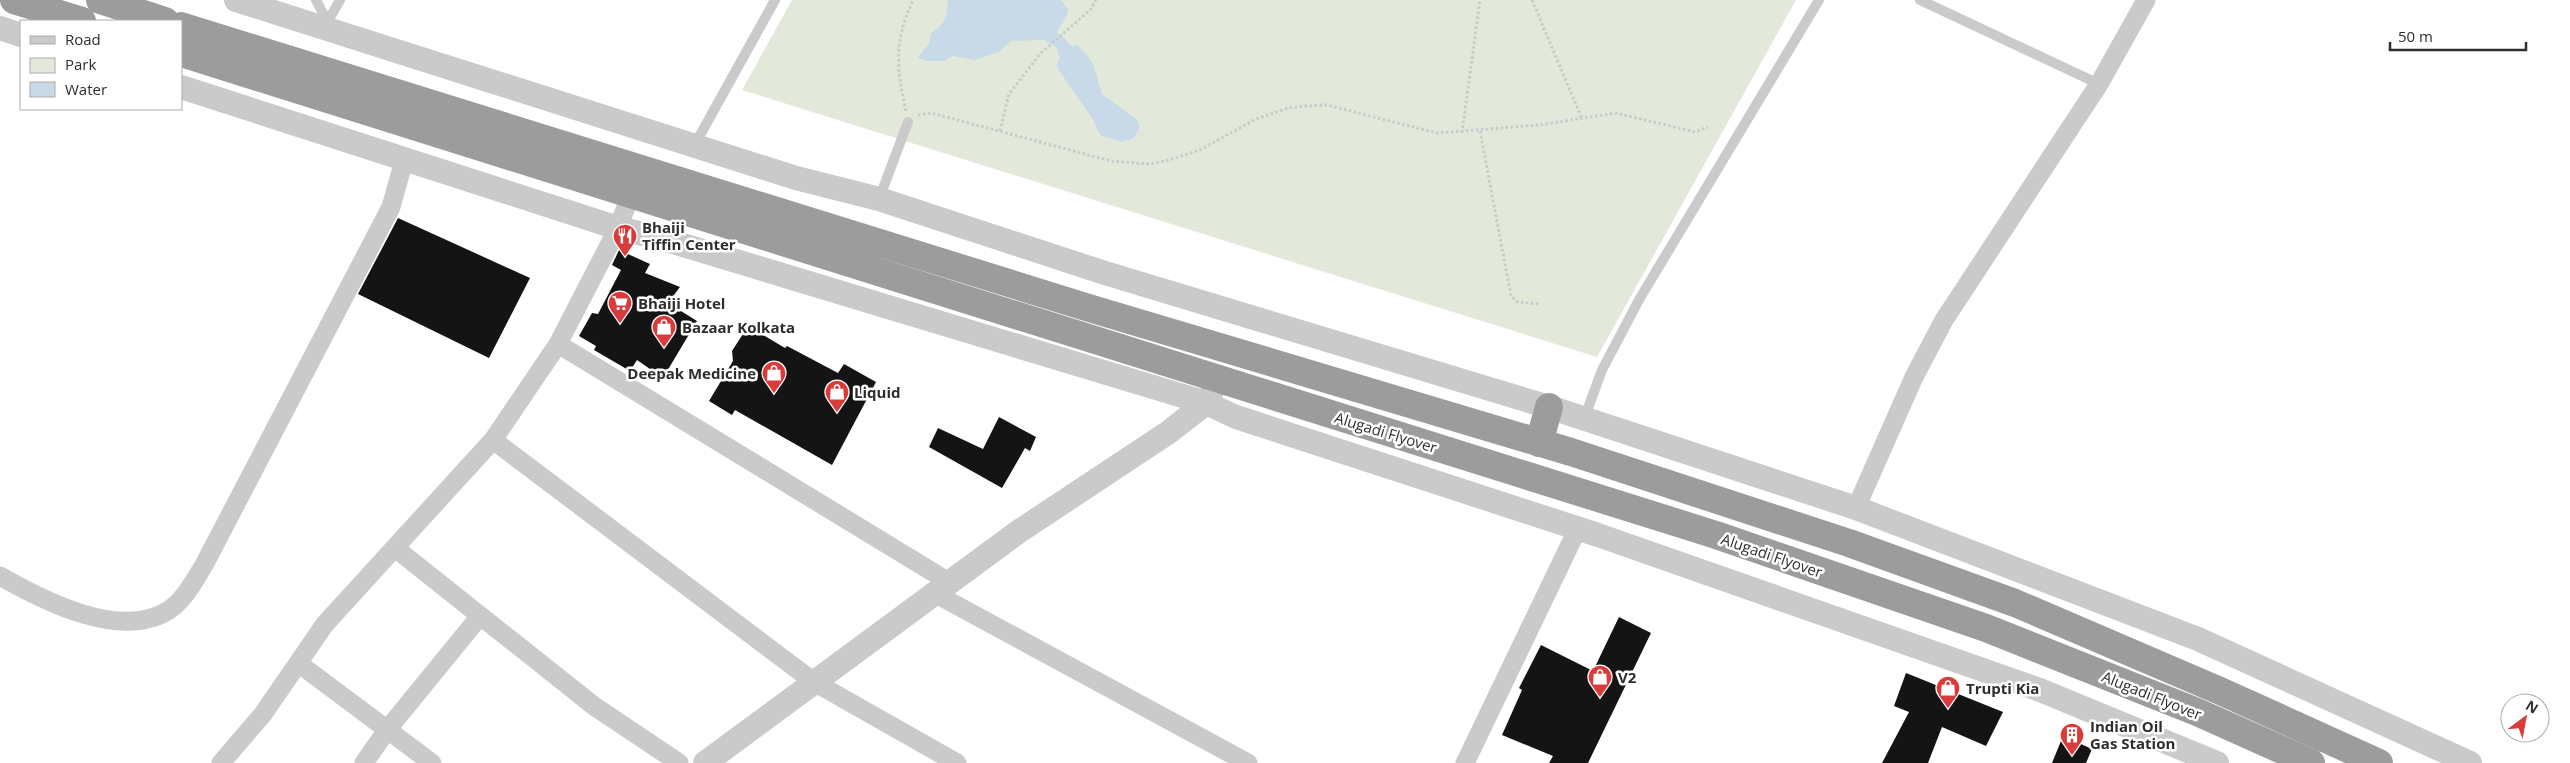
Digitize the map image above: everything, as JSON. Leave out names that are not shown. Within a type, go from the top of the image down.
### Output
[{"type":"highway","points":[[14,0],[79,20]]},
{"type":"highway","points":[[100,0],[163,20]]},
{"type":"highway","name":"Alugadi Flyover","points":[[182,26],[1080,305],[1652,478],[1849,543],[2014,603],[2218,690],[2380,763]]},
{"type":"highway","name":"Alugadi Flyover","points":[[182,53],[1716,535],[1986,628],[2197,712],[2311,763]]},
{"type":"highway","points":[[1538,443],[1549,408]]},
{"type":"street","points":[[236,0],[325,25],[796,178],[879,199],[1105,273],[1549,408],[1856,508],[2198,639],[2470,763]]},
{"type":"street","points":[[1856,508],[1914,377],[1944,320],[2099,84],[2146,0]]},
{"type":"street","points":[[0,28],[20,35]]},
{"type":"street","points":[[182,87],[618,228],[662,239],[1206,403],[1236,417],[1578,528],[2066,699],[2217,763]]},
{"type":"street","points":[[0,576],[80,613],[114,622],[142,620],[168,610],[185,595],[204,565],[391,207],[403,164],[407,159]]},
{"type":"street","points":[[221,763],[263,714],[325,624],[493,440],[558,344],[618,228],[631,194]]},
{"type":"street","points":[[558,344],[942,588],[1248,763]]},
{"type":"street","points":[[705,763],[1018,532],[1169,432],[1206,403],[1221,380]]},
{"type":"street","points":[[493,440],[814,682],[957,763]]},
{"type":"street","points":[[1464,763],[1578,528]]},
{"type":"street","points":[[395,548],[594,706],[680,763]]},
{"type":"street","points":[[364,763],[387,730],[480,616]]},
{"type":"street","points":[[298,663],[432,763]]},
{"type":"lane","points":[[316,0],[325,25]]},
{"type":"lane","points":[[325,25],[340,0]]},
{"type":"lane","points":[[694,146],[775,0]]},
{"type":"lane","points":[[1584,420],[1602,370],[1640,298],[1819,0]]},
{"type":"lane","points":[[1920,0],[2099,84]]},
{"type":"lane","points":[[879,199],[908,122]]},
{"type":"path","points":[[913,0],[898,38],[896,62],[908,122],[918,115],[931,113],[1111,161],[1149,164],[1169,160],[1200,150],[1256,119],[1288,108],[1305,106],[1327,105],[1437,133],[1480,131],[1616,113],[1695,132],[1708,127]]},
{"type":"path","points":[[1000,131],[1009,94],[1040,54],[1090,10],[1096,0]]},
{"type":"path","points":[[1462,133],[1480,0]]},
{"type":"path","points":[[1532,0],[1582,119]]},
{"type":"path","points":[[1480,131],[1511,296],[1518,302],[1540,304]]},
{"type":"green space","points":[[792,0],[1796,0],[1597,357],[742,90]]},
{"type":"water","points":[[947,0],[1061,0],[1069,10],[1057,32],[1072,46],[1077,45],[1088,57],[1094,67],[1102,94],[1136,119],[1140,127],[1134,138],[1122,142],[1100,135],[1092,118],[1056,66],[1060,59],[1057,48],[1044,40],[1011,41],[999,52],[975,60],[952,56],[944,61],[925,61],[918,57],[929,44],[931,33],[945,20]]},
{"type":"building","points":[[398,218],[530,278],[489,358],[358,294]]},
{"type":"building","name":"Bhaiji Hotel","points":[[619,250],[650,264],[645,273],[680,287],[668,303],[697,321],[663,378],[637,360],[630,371],[594,350],[596,346],[579,336],[592,313],[598,314],[621,270],[612,265]]},
{"type":"building","points":[[748,326],[785,348],[787,346],[838,373],[844,364],[876,382],[832,465],[735,410],[732,415],[709,401],[733,361],[732,351]]},
{"type":"building","points":[[999,417],[1036,437],[1030,451],[1025,448],[1002,488],[929,447],[938,428],[983,449]]},
{"type":"building","points":[[1619,617],[1651,633],[1588,763],[1549,763],[1553,756],[1502,735],[1522,690],[1519,688],[1541,645],[1593,671]]},
{"type":"building","name":"Trupti Kia","points":[[1906,673],[2003,712],[1986,746],[1942,727],[1928,763],[1882,763],[1909,712],[1894,706]]},
{"type":"building","name":"Indian Oil Gas Station","points":[[2063,736],[2092,749],[2086,763],[2052,763]]},
{"type":"place","name":"Bhaiji Tiffin Center","points":[[625,257]]},
{"type":"place","name":"Bhaiji Hotel","points":[[620,324]]},
{"type":"place","name":"Bazaar Kolkata","points":[[664,348]]},
{"type":"place","name":"Deepak Medicine","points":[[774,394]]},
{"type":"place","name":"Liquid","points":[[837,413]]},
{"type":"place","name":"V2","points":[[1600,698]]},
{"type":"place","name":"Trupti Kia","points":[[1948,709]]},
{"type":"place","name":"Indian Oil Gas Station","points":[[2072,756]]}]
